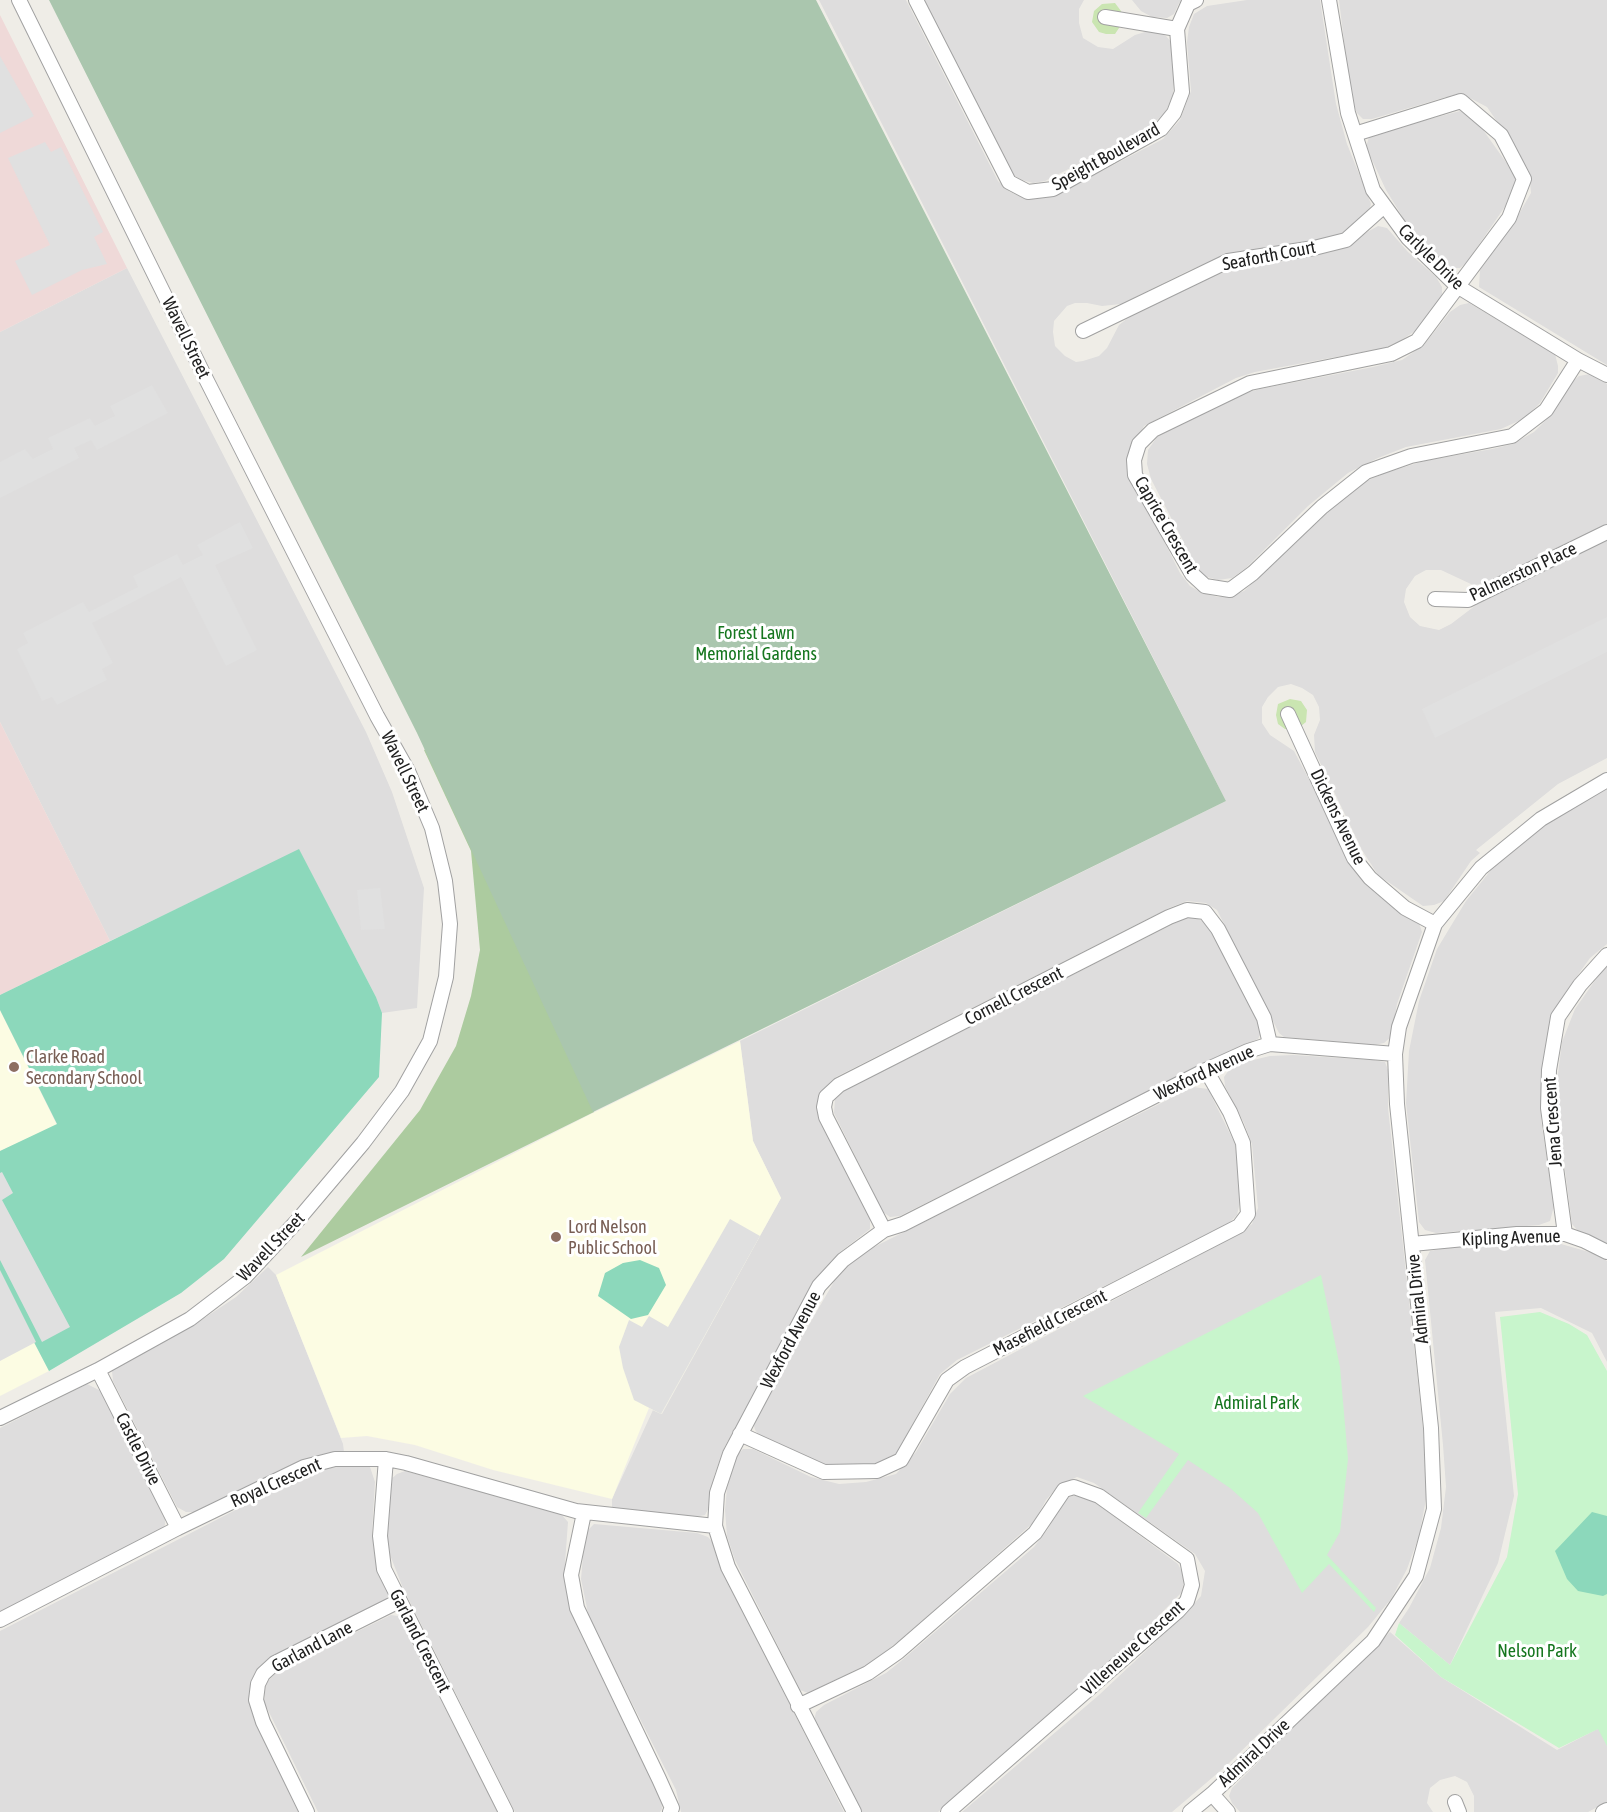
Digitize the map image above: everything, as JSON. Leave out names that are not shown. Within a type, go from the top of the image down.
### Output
[{"type":"street","name":"Wavell Street","points":[[0,1418],[98,1370],[190,1319],[245,1277],[297,1221],[363,1143],[402,1091],[430,1041],[446,977],[450,924],[445,881],[432,828],[408,771],[200,367],[19,0]]},
{"type":"street","name":"Speight Boulevard","points":[[916,0],[1009,182],[1029,192],[1053,189],[1161,129],[1174,113],[1182,92],[1177,29]]},
{"type":"street","points":[[1106,17],[1177,29],[1188,4],[1196,0]]},
{"type":"street","name":"Carlyle Drive","points":[[1329,0],[1348,113],[1373,190],[1384,206],[1408,238],[1456,286],[1578,360],[1607,375]]},
{"type":"street","name":"Caprice Crescent","points":[[1354,134],[1461,101],[1501,135],[1524,179],[1509,218],[1417,340],[1404,349],[1391,354],[1250,383],[1153,430],[1139,444],[1134,460],[1135,475],[1192,574],[1204,586],[1230,590],[1253,573],[1322,507],[1366,472],[1411,456],[1512,436],[1546,410],[1578,360]]},
{"type":"street","name":"Seaforth Court","points":[[1083,332],[1228,261],[1314,248],[1346,240],[1384,206]]},
{"type":"street","name":"Palmerston Place","points":[[1435,599],[1468,600],[1607,532]]},
{"type":"street","name":"Dickens Avenue","points":[[1288,714],[1354,858],[1370,878],[1405,908],[1435,924]]},
{"type":"street","name":"Admiral Drive","points":[[1190,1812],[1212,1794],[1373,1641],[1416,1576],[1434,1509],[1431,1428],[1397,1104],[1395,1054],[1399,1027],[1435,924],[1481,868],[1540,819],[1607,780]]},
{"type":"street","name":"Cornell Crescent","points":[[884,1230],[826,1117],[824,1107],[826,1097],[839,1085],[1169,917],[1187,910],[1205,912],[1218,929],[1264,1018],[1270,1044]]},
{"type":"street","name":"Jena Crescent","points":[[1565,1234],[1548,1108],[1549,1070],[1558,1017],[1580,984],[1607,955]]},
{"type":"street","name":"Wexford Avenue","points":[[854,1812],[728,1567],[715,1526],[717,1493],[730,1454],[819,1286],[843,1260],[884,1230],[903,1224],[1206,1070],[1248,1051],[1270,1044],[1395,1054]]},
{"type":"street","name":"Masefield Crescent","points":[[740,1434],[824,1472],[877,1471],[901,1460],[947,1380],[965,1367],[1239,1226],[1248,1214],[1243,1143],[1230,1112],[1206,1070]]},
{"type":"street","name":"Kipling Avenue","points":[[1412,1244],[1517,1234],[1565,1234],[1607,1252]]},
{"type":"street","name":"Castle Drive","points":[[98,1370],[178,1528]]},
{"type":"street","name":"Royal Crescent","points":[[0,1620],[178,1528],[304,1467],[335,1459],[386,1459],[584,1513],[715,1526]]},
{"type":"street","name":"Garland Crescent","points":[[386,1459],[380,1536],[384,1569],[506,1812]]},
{"type":"street","name":"Villeneuve Crescent","points":[[798,1706],[868,1673],[898,1652],[1035,1533],[1064,1490],[1074,1486],[1099,1497],[1187,1559],[1192,1585],[1187,1600],[1178,1611],[948,1812]]},
{"type":"street","points":[[584,1513],[571,1575],[577,1608],[668,1798],[672,1808],[670,1812]]},
{"type":"street","name":"Garland Lane","points":[[307,1812],[263,1722],[256,1700],[258,1684],[263,1674],[275,1663],[399,1601]]},
{"type":"street","points":[[1212,1794],[1228,1812]]},
{"type":"shaded area","points":[[819,0],[906,0],[998,181],[1010,192],[1027,199],[1054,196],[1163,139],[1180,120],[1191,91],[1187,42],[1194,14],[1207,6],[1247,0],[1320,0],[1336,104],[1347,144],[1371,204],[1368,214],[1344,232],[1319,241],[1217,259],[1121,304],[1102,306],[1075,303],[1067,306],[1054,321],[1055,346],[1065,356],[1076,362],[1099,356],[1107,348],[1119,325],[1133,314],[1201,280],[1222,273],[1331,252],[1378,226],[1387,228],[1408,252],[1436,277],[1442,287],[1442,296],[1415,331],[1400,341],[1384,348],[1255,372],[1236,378],[1144,426],[1130,454],[1129,471],[1180,573],[1190,586],[1202,593],[1218,597],[1229,597],[1244,591],[1342,499],[1366,481],[1424,461],[1513,444],[1534,432],[1550,416],[1572,382],[1579,376],[1590,374],[1607,384],[1607,524],[1493,583],[1473,585],[1441,570],[1426,570],[1415,576],[1406,589],[1404,602],[1410,617],[1420,626],[1439,630],[1476,605],[1607,540],[1607,758],[1558,784],[1476,850],[1480,853],[1471,861],[1444,901],[1423,906],[1378,875],[1362,850],[1315,752],[1314,735],[1320,720],[1319,707],[1313,695],[1291,684],[1278,687],[1262,707],[1262,723],[1270,735],[1294,751],[1359,874],[1381,897],[1419,923],[1422,932],[1397,1004],[1391,1037],[1384,1043],[1374,1045],[1284,1037],[1279,1033],[1217,910],[1206,903],[1187,901],[1169,908],[836,1077],[823,1090],[819,1105],[820,1122],[870,1217],[870,1229],[840,1252],[821,1274],[725,1446],[714,1476],[711,1504],[705,1515],[688,1518],[612,1511],[612,1499],[653,1410],[662,1414],[781,1198],[753,1141],[740,1041],[1226,801]]},
{"type":"shaded area","points":[[924,0],[1084,0],[1079,9],[1079,23],[1083,38],[1098,47],[1113,49],[1135,35],[1145,32],[1157,32],[1166,36],[1172,43],[1173,95],[1165,113],[1147,129],[1045,181],[1033,183],[1022,180],[1012,174]]},
{"type":"shaded area","points":[[1132,0],[1183,0],[1174,14],[1167,18],[1152,17],[1141,11]]},
{"type":"shaded area","points":[[1339,0],[1607,0],[1607,365],[1479,287],[1480,270],[1516,219],[1531,193],[1529,171],[1487,107],[1470,98],[1446,97],[1372,119],[1363,119],[1357,113],[1351,98]]},
{"type":"shaded area","points":[[0,15],[127,268],[0,332]]},
{"type":"shaded area","points":[[0,56],[34,116],[0,133]]},
{"type":"shaded area","points":[[1460,111],[1476,120],[1508,165],[1515,178],[1515,192],[1467,262],[1460,268],[1450,268],[1410,229],[1386,190],[1366,147],[1369,137],[1380,132]]},
{"type":"shaded area","points":[[45,142],[51,152],[61,147],[103,232],[94,237],[107,264],[82,270],[32,295],[15,261],[50,245],[8,158]]},
{"type":"shaded area","points":[[127,268],[366,732],[392,792],[424,888],[417,1008],[382,1013],[376,997],[299,850],[110,941],[0,722],[0,332]]},
{"type":"shaded area","points":[[1469,303],[1555,354],[1558,373],[1540,403],[1525,418],[1501,429],[1406,447],[1348,473],[1308,506],[1246,568],[1232,578],[1218,580],[1204,576],[1195,564],[1151,479],[1147,464],[1148,450],[1157,437],[1235,396],[1402,360],[1424,345],[1450,312],[1460,305]]},
{"type":"shaded area","points":[[152,385],[168,413],[97,450],[91,440],[74,448],[79,458],[0,498],[0,462],[25,449],[33,459],[53,449],[48,438],[90,418],[95,426],[115,416],[110,406]]},
{"type":"shaded area","points":[[240,522],[253,548],[215,565],[257,650],[226,666],[181,577],[92,623],[113,663],[102,669],[107,680],[57,705],[52,697],[42,701],[17,649],[28,643],[23,633],[83,602],[89,612],[138,587],[133,576],[177,554],[183,565],[203,555],[197,545]]},
{"type":"shaded area","points":[[1607,617],[1607,652],[1435,738],[1422,709]]},
{"type":"shaded area","points":[[0,722],[110,941],[0,995]]},
{"type":"shaded area","points":[[1607,788],[1607,944],[1590,958],[1567,990],[1551,1026],[1543,1062],[1541,1119],[1554,1206],[1550,1221],[1539,1225],[1436,1233],[1425,1230],[1419,1222],[1406,1103],[1409,1051],[1419,1001],[1437,949],[1466,901],[1496,864],[1540,825]]},
{"type":"shaded area","points":[[380,888],[385,929],[361,930],[357,890]]},
{"type":"shaded area","points":[[1185,918],[1195,918],[1205,922],[1259,1019],[1262,1031],[1258,1039],[1225,1053],[900,1216],[890,1217],[883,1212],[834,1113],[835,1099],[844,1091]]},
{"type":"shaded area","points":[[1607,967],[1607,1244],[1578,1231],[1572,1224],[1559,1124],[1557,1082],[1562,1042],[1575,1009]]},
{"type":"shaded area","name":"Clarke Road Secondary School","points":[[0,1010],[57,1125],[0,1151]]},
{"type":"shaded area","name":"Lord Nelson Public School","points":[[740,1041],[753,1141],[781,1198],[661,1414],[649,1408],[612,1499],[493,1470],[415,1445],[367,1436],[341,1438],[276,1275],[593,1113]]},
{"type":"shaded area","points":[[1293,1055],[1373,1060],[1385,1062],[1388,1070],[1388,1108],[1426,1456],[1426,1499],[1419,1536],[1407,1569],[1391,1599],[1368,1627],[1226,1766],[1172,1812],[962,1812],[1099,1695],[1185,1614],[1201,1596],[1205,1571],[1195,1554],[1094,1483],[1077,1477],[1059,1485],[1046,1500],[1034,1522],[899,1641],[870,1663],[808,1693],[800,1690],[735,1560],[727,1536],[725,1510],[727,1488],[737,1455],[743,1449],[753,1449],[811,1477],[839,1484],[866,1482],[896,1474],[916,1452],[950,1394],[966,1378],[1241,1233],[1252,1224],[1258,1208],[1252,1144],[1225,1086],[1224,1077],[1231,1067],[1245,1062],[1270,1056]]},
{"type":"shaded area","points":[[1193,1087],[1208,1089],[1235,1144],[1241,1198],[1237,1215],[1228,1224],[957,1360],[940,1374],[895,1456],[876,1464],[849,1467],[822,1464],[760,1436],[755,1430],[753,1421],[835,1280],[850,1264],[872,1248]]},
{"type":"shaded area","points":[[2,1172],[13,1193],[2,1200],[70,1327],[42,1342],[0,1260],[0,1173]]},
{"type":"shaded area","points":[[730,1219],[760,1236],[661,1414],[634,1400],[623,1368],[619,1347],[629,1320],[642,1327],[649,1316],[668,1327]]},
{"type":"shaded area","points":[[1522,1240],[1554,1242],[1596,1254],[1607,1261],[1607,1362],[1592,1333],[1541,1308],[1495,1312],[1514,1496],[1498,1563],[1450,1665],[1399,1623],[1430,1568],[1441,1528],[1446,1487],[1425,1260],[1430,1251]]},
{"type":"shaded area","points":[[268,1267],[276,1275],[343,1444],[344,1452],[300,1461],[200,1512],[186,1512],[177,1507],[113,1381],[112,1371],[119,1364],[191,1327],[236,1297]]},
{"type":"shaded area","points":[[0,1270],[36,1342],[0,1361]]},
{"type":"shaded area","points":[[0,1277],[49,1371],[0,1396]]},
{"type":"shaded area","points":[[87,1384],[101,1391],[165,1516],[165,1525],[162,1529],[0,1612],[0,1428]]},
{"type":"shaded area","points":[[359,1464],[370,1467],[375,1482],[372,1532],[375,1558],[389,1595],[384,1602],[275,1657],[257,1669],[251,1687],[303,1812],[0,1812],[0,1631],[296,1479],[323,1469]]},
{"type":"shaded area","points":[[405,1471],[561,1514],[568,1522],[565,1563],[567,1595],[581,1635],[661,1794],[662,1809],[660,1812],[515,1812],[403,1588],[390,1555],[386,1526],[390,1480]]},
{"type":"shaded area","points":[[1075,1495],[1089,1498],[1178,1564],[1185,1578],[1181,1593],[1133,1642],[938,1812],[861,1812],[814,1721],[816,1712],[824,1705],[886,1673],[901,1661],[1034,1547],[1048,1529],[1065,1499]]},
{"type":"shaded area","points":[[594,1524],[697,1533],[708,1537],[716,1546],[729,1584],[844,1812],[681,1812],[676,1790],[589,1618],[581,1579],[585,1533]]},
{"type":"shaded area","points":[[391,1615],[398,1616],[498,1812],[318,1812],[264,1702],[266,1683],[279,1670]]},
{"type":"shaded area","points":[[1390,1632],[1441,1677],[1557,1750],[1607,1724],[1607,1802],[1588,1812],[1474,1812],[1474,1796],[1467,1782],[1455,1776],[1440,1780],[1430,1788],[1427,1803],[1433,1812],[1240,1812],[1229,1796],[1232,1788]]},
{"type":"green space","name":"Forest Lawn Memorial Gardens","points":[[49,0],[816,0],[1226,801],[593,1112],[417,733]]},
{"type":"green space","points":[[1115,3],[1121,11],[1123,22],[1115,34],[1099,32],[1092,22],[1094,11],[1102,4]]},
{"type":"green space","points":[[1290,699],[1301,701],[1307,710],[1306,722],[1296,730],[1285,729],[1278,724],[1276,715],[1278,704]]},
{"type":"green space","points":[[473,725],[594,1112],[301,1257],[420,1110],[456,1046],[471,996],[480,950],[471,851],[424,750]]},
{"type":"green space","points":[[299,849],[376,997],[382,1013],[379,1077],[224,1259],[181,1293],[49,1371],[0,1277],[0,1151],[57,1124],[0,1010],[0,995]]},
{"type":"green space","points":[[640,1260],[659,1268],[666,1285],[648,1315],[631,1319],[598,1296],[605,1273],[623,1263]]},
{"type":"green space","name":"Admiral Park","points":[[1321,1275],[1340,1367],[1348,1459],[1340,1532],[1327,1555],[1376,1608],[1374,1612],[1329,1564],[1302,1593],[1258,1513],[1230,1488],[1188,1460],[1146,1518],[1138,1513],[1179,1454],[1083,1396]]},
{"type":"green space","name":"Nelson Park","points":[[1540,1312],[1569,1324],[1587,1335],[1607,1371],[1607,1746],[1598,1729],[1559,1748],[1441,1677],[1395,1635],[1399,1623],[1450,1665],[1507,1557],[1518,1494],[1500,1317]]},
{"type":"green space","points":[[1592,1512],[1607,1516],[1607,1594],[1603,1596],[1578,1591],[1567,1579],[1555,1551]]},
{"type":"place","name":"Clarke Road Secondary School","points":[[14,1067]]},
{"type":"place","name":"Lord Nelson Public School","points":[[556,1237]]}]
